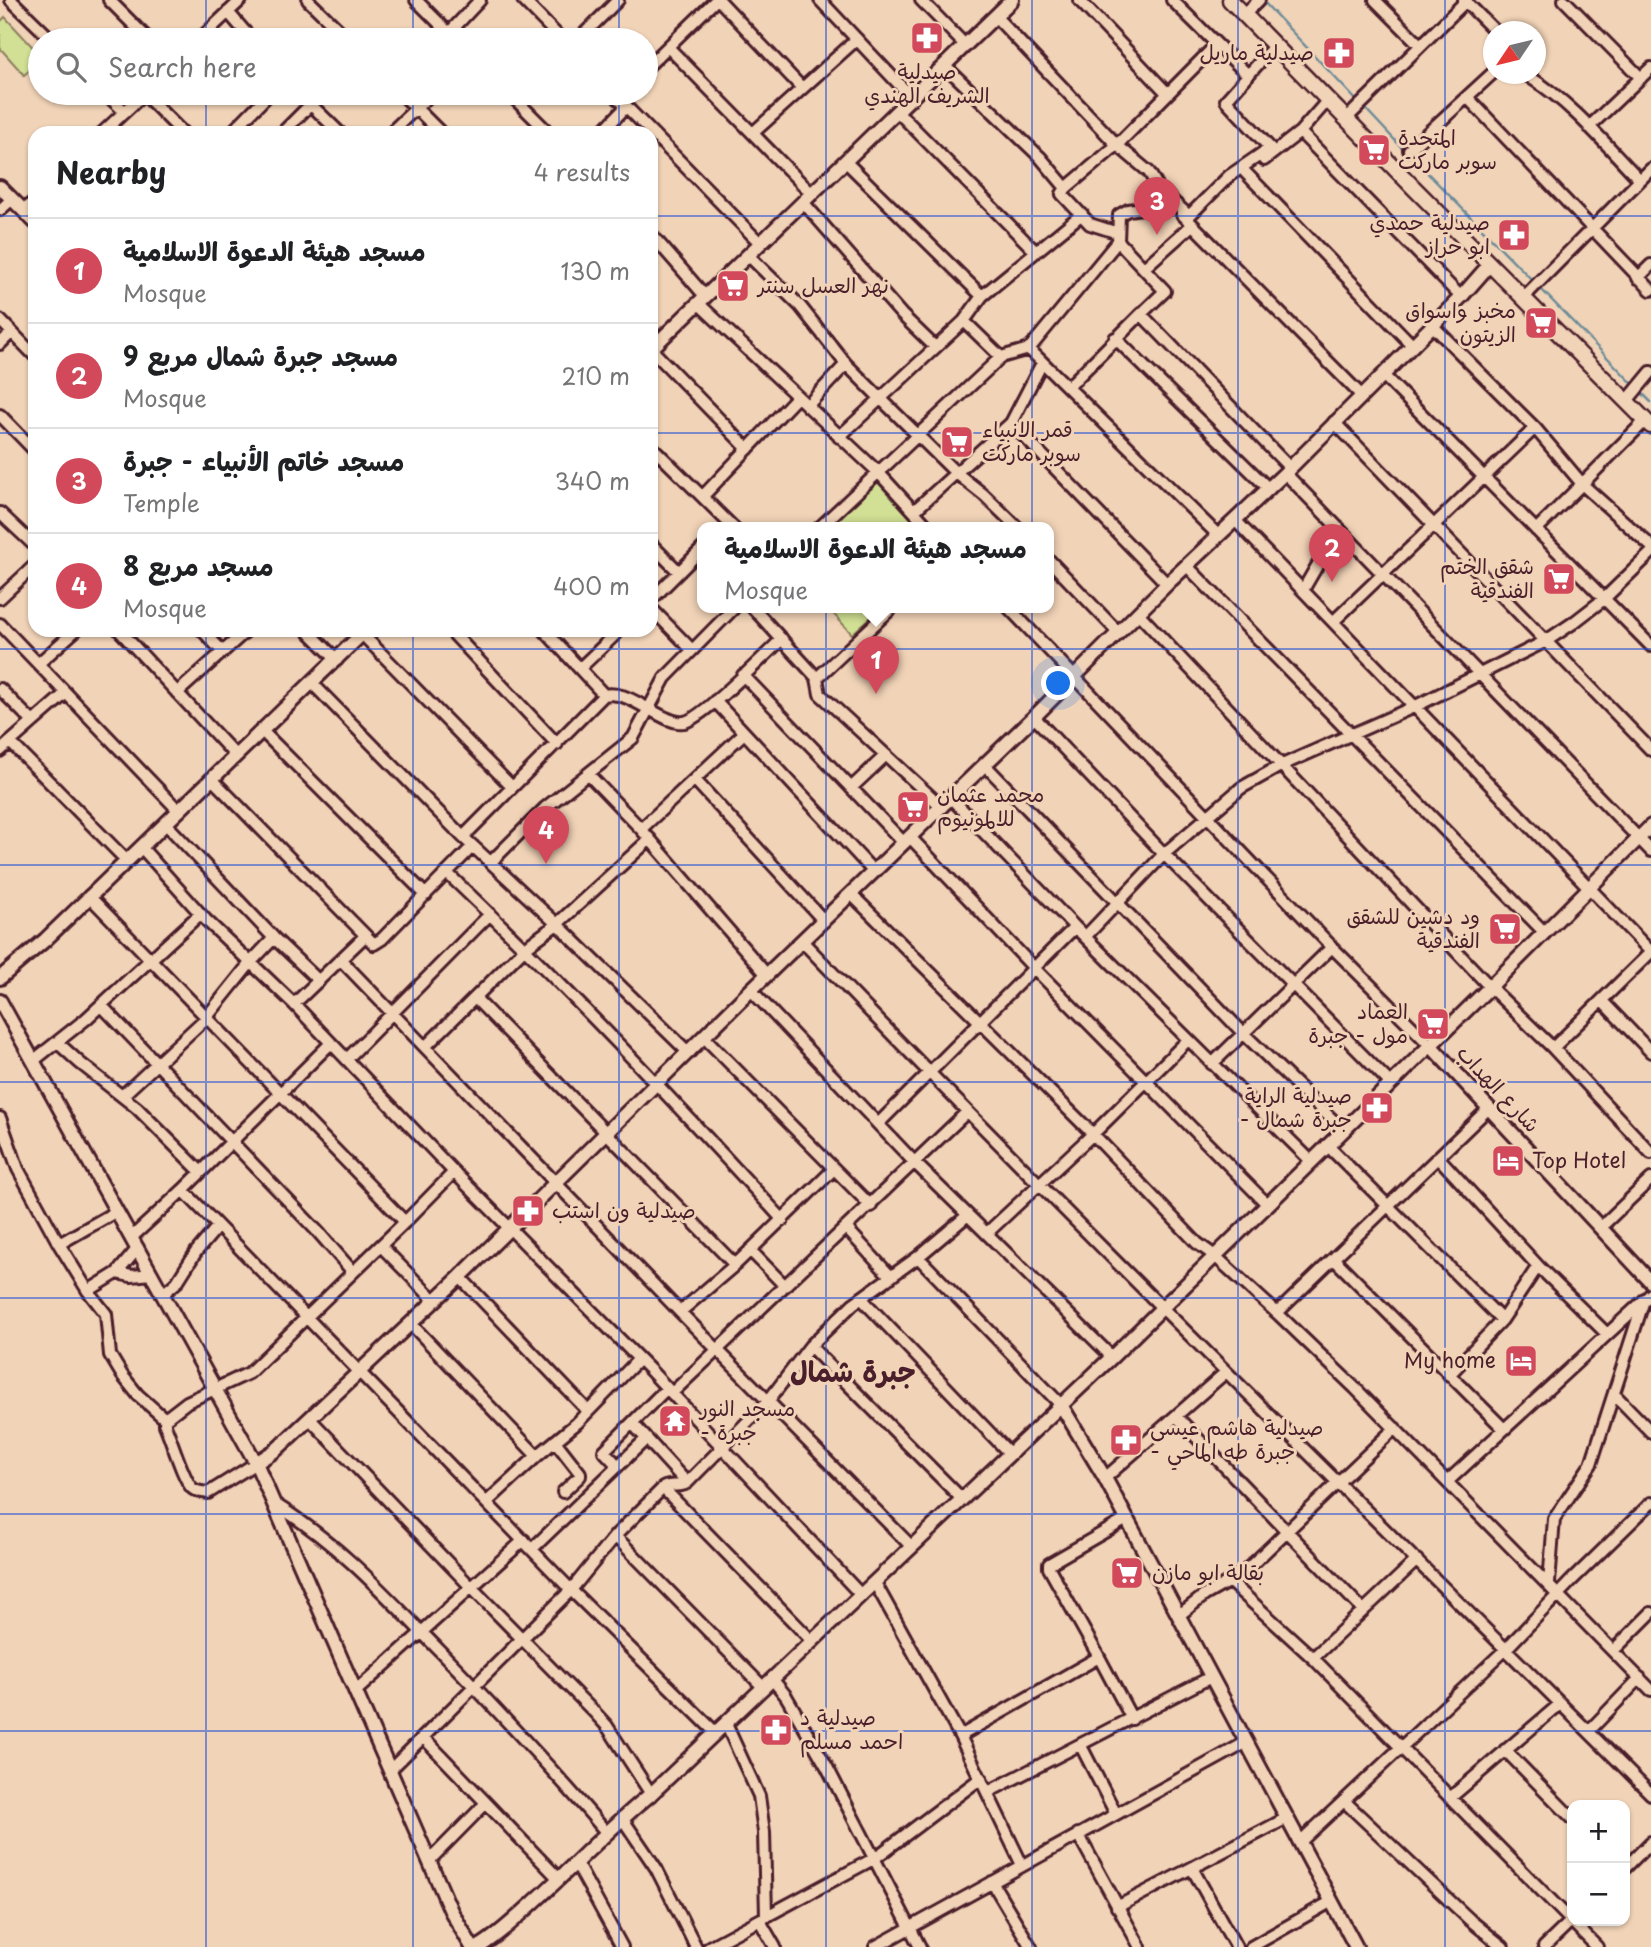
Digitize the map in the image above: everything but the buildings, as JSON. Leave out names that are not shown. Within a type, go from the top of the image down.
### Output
[{"type":"main road","points":[[1230,0],[1648,423]]},
{"type":"street","points":[[11,0],[40,28]]},
{"type":"street","points":[[109,0],[137,28]]},
{"type":"street","points":[[211,28],[241,0]]},
{"type":"street","points":[[308,0],[337,28]]},
{"type":"street","points":[[416,0],[444,28]]},
{"type":"street","points":[[458,28],[480,0]]},
{"type":"street","points":[[523,0],[550,28]]},
{"type":"street","points":[[590,28],[618,0]]},
{"type":"street","points":[[658,57],[718,0],[802,88]]},
{"type":"street","points":[[820,0],[912,98]]},
{"type":"street","points":[[921,0],[966,46]]},
{"type":"street","points":[[658,342],[1012,0]]},
{"type":"street","points":[[1079,0],[1167,93]]},
{"type":"street","points":[[1172,0],[1248,75]]},
{"type":"street","points":[[1244,15],[1259,0]]},
{"type":"street","points":[[1375,0],[1420,45]]},
{"type":"street","points":[[1564,0],[1641,78]]},
{"type":"street","points":[[1346,119],[1466,1],[1485,21]]},
{"type":"street","points":[[228,12],[242,28]]},
{"type":"street","points":[[996,17],[1117,145],[1149,172],[1156,186],[1190,223],[1362,396]]},
{"type":"street","points":[[754,132],[857,39]]},
{"type":"street","points":[[1068,387],[1165,291],[1118,237],[1090,224],[1062,194],[1117,145],[1216,45]]},
{"type":"street","points":[[1226,100],[1275,45]]},
{"type":"street","points":[[668,47],[754,132],[902,315],[935,347]]},
{"type":"street","points":[[945,66],[1040,157],[1066,188]]},
{"type":"street","points":[[1589,127],[1651,68]]},
{"type":"street","points":[[1409,150],[1483,82]]},
{"type":"street","points":[[1541,84],[1551,90],[1640,180]]},
{"type":"street","points":[[1467,97],[1651,290]]},
{"type":"street","points":[[1156,186],[1189,216],[1229,179],[1270,148],[1226,100]]},
{"type":"street","points":[[1226,100],[1278,151]]},
{"type":"street","points":[[1144,268],[1190,223],[1229,179],[1278,151],[1300,132],[1328,100]]},
{"type":"street","points":[[118,105],[124,111]]},
{"type":"street","points":[[109,126],[131,105]]},
{"type":"street","points":[[156,105],[176,126]]},
{"type":"street","points":[[238,126],[258,105]]},
{"type":"street","points":[[289,126],[310,105],[332,126]]},
{"type":"street","points":[[413,105],[434,126]]},
{"type":"street","points":[[397,126],[419,105]]},
{"type":"street","points":[[521,105],[542,126]]},
{"type":"street","points":[[608,126],[627,106],[646,126]]},
{"type":"street","points":[[898,113],[1035,251]]},
{"type":"street","points":[[1300,132],[1461,297]]},
{"type":"street","points":[[658,138],[760,243]]},
{"type":"street","points":[[846,162],[982,296]]},
{"type":"street","points":[[1523,298],[1651,169]]},
{"type":"street","points":[[1245,172],[1413,346]]},
{"type":"street","points":[[825,522],[1001,357],[1029,349],[1118,237],[1119,215],[1128,210],[1142,208],[1156,186]]},
{"type":"street","points":[[0,187],[28,215]]},
{"type":"street","points":[[0,210],[12,199]]},
{"type":"street","points":[[24,211],[28,207]]},
{"type":"street","points":[[839,437],[964,321],[982,296],[1082,214]]},
{"type":"street","points":[[658,243],[702,300],[797,397],[878,472],[924,522]]},
{"type":"street","points":[[748,255],[800,306],[846,364],[955,472],[1012,522]]},
{"type":"street","points":[[0,1118],[19,1169],[59,1244],[88,1291],[106,1314],[110,1355],[138,1395],[165,1419],[165,1425],[192,1488],[208,1493],[276,1450],[460,1278],[766,975],[985,765],[1167,584],[1269,489],[1433,326],[1490,264]]},
{"type":"street","points":[[1638,278],[1651,265]]},
{"type":"street","points":[[1141,314],[1383,575],[1651,850]]},
{"type":"street","points":[[0,320],[28,349]]},
{"type":"street","points":[[964,321],[1001,357]]},
{"type":"street","points":[[1433,326],[1535,428],[1583,485],[1651,547]]},
{"type":"street","points":[[0,344],[11,333]]},
{"type":"street","points":[[1115,338],[1269,489]]},
{"type":"street","points":[[1029,349],[1218,535]]},
{"type":"street","points":[[658,356],[748,449]]},
{"type":"street","points":[[914,511],[1011,423],[1042,363]]},
{"type":"street","points":[[807,406],[846,364]]},
{"type":"street","points":[[1627,401],[1651,372]]},
{"type":"street","points":[[1383,375],[1651,646]]},
{"type":"street","points":[[703,496],[797,397]]},
{"type":"street","points":[[0,415],[28,444]]},
{"type":"street","points":[[1334,422],[1651,750]]},
{"type":"street","points":[[1011,423],[1167,584]]},
{"type":"street","points":[[1536,530],[1648,423]]},
{"type":"street","points":[[1334,621],[1535,428]]},
{"type":"street","points":[[658,453],[703,496],[725,522]]},
{"type":"street","points":[[0,513],[28,539]]},
{"type":"street","points":[[1235,520],[1651,952],[1553,1048]]},
{"type":"street","points":[[1303,590],[1339,528]]},
{"type":"street","points":[[658,551],[679,572]]},
{"type":"street","points":[[1085,937],[1164,854],[1241,788],[1282,765],[1416,706],[1546,641],[1604,598],[1651,553]]},
{"type":"street","points":[[658,593],[697,554]]},
{"type":"street","points":[[1054,564],[1118,632]]},
{"type":"street","points":[[1187,566],[1545,933]]},
{"type":"street","points":[[1054,574],[1059,569]]},
{"type":"street","points":[[0,598],[28,572]]},
{"type":"street","points":[[491,862],[545,807],[633,738],[664,678],[729,613]]},
{"type":"street","points":[[758,613],[817,678],[820,694],[886,755],[946,803],[1311,1161]]},
{"type":"street","points":[[817,678],[887,613]]},
{"type":"street","points":[[1018,613],[1074,676],[1332,947],[1431,1045]]},
{"type":"street","points":[[1138,613],[1490,987],[1553,1048],[1651,1153]]},
{"type":"street","points":[[658,615],[692,650]]},
{"type":"street","points":[[0,624],[180,811]]},
{"type":"street","points":[[39,663],[68,637]]},
{"type":"street","points":[[125,637],[236,756]]},
{"type":"street","points":[[209,637],[222,651]]},
{"type":"street","points":[[177,693],[239,637]]},
{"type":"street","points":[[314,637],[337,660]]},
{"type":"street","points":[[0,978],[30,954],[359,637]]},
{"type":"street","points":[[369,637],[512,787]]},
{"type":"street","points":[[457,637],[557,744]]},
{"type":"street","points":[[551,637],[604,695]]},
{"type":"street","points":[[580,668],[613,637]]},
{"type":"street","points":[[463,837],[604,695],[612,693],[634,700],[681,723],[693,719],[715,701],[782,639]]},
{"type":"street","points":[[743,675],[851,788],[907,840],[1267,1204]]},
{"type":"street","points":[[312,684],[463,837],[689,1053]]},
{"type":"street","points":[[0,689],[33,722]]},
{"type":"street","points":[[0,751],[66,692]]},
{"type":"street","points":[[715,701],[874,872]]},
{"type":"street","points":[[1034,717],[1164,854],[1391,1084]]},
{"type":"street","points":[[262,731],[426,895]]},
{"type":"street","points":[[641,829],[744,733]]},
{"type":"street","points":[[10,742],[127,861]]},
{"type":"street","points":[[851,788],[886,755]]},
{"type":"street","points":[[985,765],[1243,1033],[1343,1130]]},
{"type":"street","points":[[588,774],[650,839],[766,975]]},
{"type":"street","points":[[212,779],[374,944],[378,943],[473,846]]},
{"type":"street","points":[[695,780],[824,921]]},
{"type":"street","points":[[166,824],[274,939],[319,981]]},
{"type":"street","points":[[479,1947],[499,1933],[559,1879],[606,1832],[721,1729],[1112,1357],[1651,826]]},
{"type":"street","points":[[426,1046],[525,948],[557,924],[650,839]]},
{"type":"street","points":[[141,847],[200,914],[294,1004],[454,1172],[639,1359],[861,1595]]},
{"type":"street","points":[[447,873],[525,948],[657,1084],[783,1220]]},
{"type":"street","points":[[851,894],[1093,1134],[1197,1243],[1277,1313],[1395,1428],[1651,1690]]},
{"type":"street","points":[[89,896],[405,1222]]},
{"type":"street","points":[[33,1061],[58,1043],[152,961],[200,914]]},
{"type":"street","points":[[347,1059],[490,914]]},
{"type":"street","points":[[878,1124],[1075,927]]},
{"type":"street","points":[[294,1004],[365,936]]},
{"type":"street","points":[[123,1095],[206,1018],[251,962],[274,939]]},
{"type":"street","points":[[803,941],[1161,1308],[1340,1482],[1651,1794]]},
{"type":"street","points":[[1212,1064],[1332,947]]},
{"type":"street","points":[[341,960],[680,1312],[912,1547]]},
{"type":"street","points":[[751,990],[915,1163],[1112,1357]]},
{"type":"street","points":[[475,998],[735,1265]]},
{"type":"street","points":[[0,1001],[256,1464],[451,1912],[472,1947]]},
{"type":"street","points":[[1602,1001],[1648,1043]]},
{"type":"street","points":[[101,1005],[353,1272]]},
{"type":"street","points":[[704,1037],[871,1206]]},
{"type":"street","points":[[987,1233],[1188,1040]]},
{"type":"street","points":[[58,1043],[123,1095],[201,1172]]},
{"type":"street","points":[[88,1291],[117,1273],[135,1243],[183,1190],[331,1043]]},
{"type":"street","name":"شارع الهداب","points":[[1431,1045],[1651,1282]]},
{"type":"street","points":[[1277,1313],[1489,1108]]},
{"type":"street","points":[[618,1466],[604,1451],[847,1229],[967,1112]]},
{"type":"street","points":[[1327,1145],[1502,1320]]},
{"type":"street","points":[[1438,1157],[1538,1266],[1607,1335]]},
{"type":"street","points":[[680,1312],[735,1265],[834,1168]]},
{"type":"street","points":[[165,1419],[187,1402],[249,1373],[454,1172]]},
{"type":"street","points":[[1601,1227],[1651,1179]]},
{"type":"street","points":[[183,1190],[571,1590],[721,1729],[760,1796],[764,1832],[763,1918],[775,1947]]},
{"type":"street","points":[[59,1244],[117,1212]]},
{"type":"street","points":[[390,1770],[571,1590],[615,1536],[663,1488],[687,1483],[769,1400],[810,1346],[861,1298],[918,1257],[968,1215]]},
{"type":"street","points":[[163,1294],[177,1282],[196,1252],[218,1226]]},
{"type":"street","points":[[847,1229],[891,1277]]},
{"type":"street","points":[[381,1246],[435,1301]]},
{"type":"street","points":[[750,1250],[785,1286]]},
{"type":"street","points":[[918,1257],[1061,1405],[1105,1478],[1356,1947]]},
{"type":"street","points":[[1334,1259],[1504,1429]]},
{"type":"street","points":[[1449,1375],[1502,1320],[1538,1266]]},
{"type":"street","points":[[117,1273],[131,1276],[152,1273]]},
{"type":"street","points":[[460,1278],[588,1411]]},
{"type":"street","points":[[1448,1481],[1648,1297]]},
{"type":"street","points":[[1549,1583],[1554,1520],[1591,1464],[1648,1297]]},
{"type":"street","points":[[861,1298],[1010,1454]]},
{"type":"street","points":[[411,1324],[537,1456]]},
{"type":"street","points":[[810,1346],[962,1499]]},
{"type":"street","points":[[487,1502],[588,1411],[639,1359]]},
{"type":"street","points":[[1105,1478],[1226,1372]]},
{"type":"street","points":[[1614,1395],[1651,1432]]},
{"type":"street","points":[[1176,1416],[1363,1610]]},
{"type":"street","points":[[310,1419],[607,1726],[651,1794]]},
{"type":"street","points":[[633,1424],[687,1483]]},
{"type":"street","points":[[1178,1616],[1205,1595],[1242,1574],[1395,1428]]},
{"type":"street","points":[[532,1549],[646,1439]]},
{"type":"street","points":[[555,1441],[580,1473],[563,1492]]},
{"type":"street","points":[[663,1488],[813,1642]]},
{"type":"street","points":[[1300,1843],[1505,1650],[1651,1503]]},
{"type":"street","points":[[275,1504],[310,1526],[351,1560],[555,1772],[606,1832]]},
{"type":"street","points":[[1127,1519],[1049,1564],[1049,1568],[1132,1719]]},
{"type":"street","points":[[615,1536],[769,1684],[786,1696],[827,1767],[920,1947]]},
{"type":"street","points":[[355,1692],[524,1540]]},
{"type":"street","points":[[1313,1658],[1417,1560]]},
{"type":"street","points":[[1229,1581],[1313,1658],[1567,1917]]},
{"type":"street","points":[[875,1583],[960,1736],[1023,1865]]},
{"type":"street","points":[[1614,1650],[1651,1613]]},
{"type":"street","points":[[960,1736],[1099,1657]]},
{"type":"street","points":[[988,1792],[1211,1677]]},
{"type":"street","points":[[1589,1731],[1640,1678]]},
{"type":"street","points":[[1450,1798],[1560,1704]]},
{"type":"street","points":[[423,1737],[559,1879]]},
{"type":"street","points":[[875,1947],[1247,1742]]},
{"type":"street","points":[[1081,1746],[1116,1814]]},
{"type":"street","points":[[1505,1750],[1567,1813]]},
{"type":"street","points":[[709,1947],[875,1858],[981,1778]]},
{"type":"street","points":[[1344,1801],[1470,1920],[1503,1947]]},
{"type":"street","points":[[429,1861],[486,1802]]},
{"type":"street","points":[[622,1818],[656,1868],[696,1947]]},
{"type":"street","points":[[1118,1907],[1287,1818]]},
{"type":"street","points":[[1078,1834],[1139,1947]]},
{"type":"street","points":[[1630,1863],[1651,1842]]},
{"type":"street","points":[[576,1863],[622,1947]]},
{"type":"street","points":[[1192,1868],[1236,1947]]},
{"type":"street","points":[[992,1882],[1031,1947]]},
{"type":"street","points":[[1251,1947],[1332,1901]]},
{"type":"street","points":[[1544,1947],[1567,1925]]},
{"type":"street","points":[[1576,1926],[1597,1947]]},
{"type":"green space","points":[[5,17],[28,42],[28,72],[24,75],[0,48],[0,22]]},
{"type":"green space","points":[[876,479],[915,522],[829,522]]},
{"type":"green space","points":[[833,613],[875,613],[852,634]]},
{"type":"waterway","points":[[1262,0],[1358,102]]},
{"type":"waterway","points":[[1363,106],[1404,150]]},
{"type":"waterway","points":[[1409,154],[1534,282]]},
{"type":"waterway","points":[[1539,287],[1634,385]]},
{"type":"waterway","points":[[1639,390],[1651,402]]},
{"type":"place","name":"صيدلية الشريف الهندي","points":[[927,38]]},
{"type":"place","name":"صيدلية ماريل","points":[[1339,53]]},
{"type":"place","name":"المتحدة سوبر ماركت","points":[[1374,150]]},
{"type":"place","name":"مسجد خاتم الأنبياء - جبرة","points":[[1157,235]]},
{"type":"place","name":"صيدلية حمدي ابو حراز","points":[[1514,235]]},
{"type":"place","name":"نهر العسل سنتر","points":[[733,286]]},
{"type":"place","name":"مخبز واسواق الزيتون","points":[[1541,323]]},
{"type":"place","name":"قمر الانبياء سوبر ماركت","points":[[957,442]]},
{"type":"place","name":"شقق الختم الفندقية","points":[[1559,579]]},
{"type":"place","name":"مسجد جبرة شمال مربع 9","points":[[1332,582]]},
{"type":"place","name":"مسجد هيئة الدعوة الاسلامية","points":[[876,694]]},
{"type":"place","name":"محمد عثمان للالمونيوم","points":[[913,807]]},
{"type":"place","name":"مسجد مربع 8","points":[[546,864]]},
{"type":"place","name":"ود دشين للشقق الفندقية","points":[[1505,929]]},
{"type":"place","name":"العماد مول - جبرة","points":[[1433,1024]]},
{"type":"place","name":"صيدلية الراية - جبرة شمال","points":[[1377,1108]]},
{"type":"place","name":"Top Hotel","points":[[1508,1161]]},
{"type":"place","name":"صيدلية ون استب","points":[[528,1211]]},
{"type":"place","name":"My home","points":[[1521,1361]]},
{"type":"place","name":"مسجد النور - جبرة","points":[[675,1421]]},
{"type":"place","name":"صيدلية هاشم عيسى - جبرة طه الماحي","points":[[1126,1440]]},
{"type":"place","name":"بقالة ابو مازن","points":[[1127,1573]]},
{"type":"place","name":"صيدلية د احمد مسلم","points":[[776,1730]]},
{"type":"district","name":"جبرة شمال","points":[[853,1372]]}]
